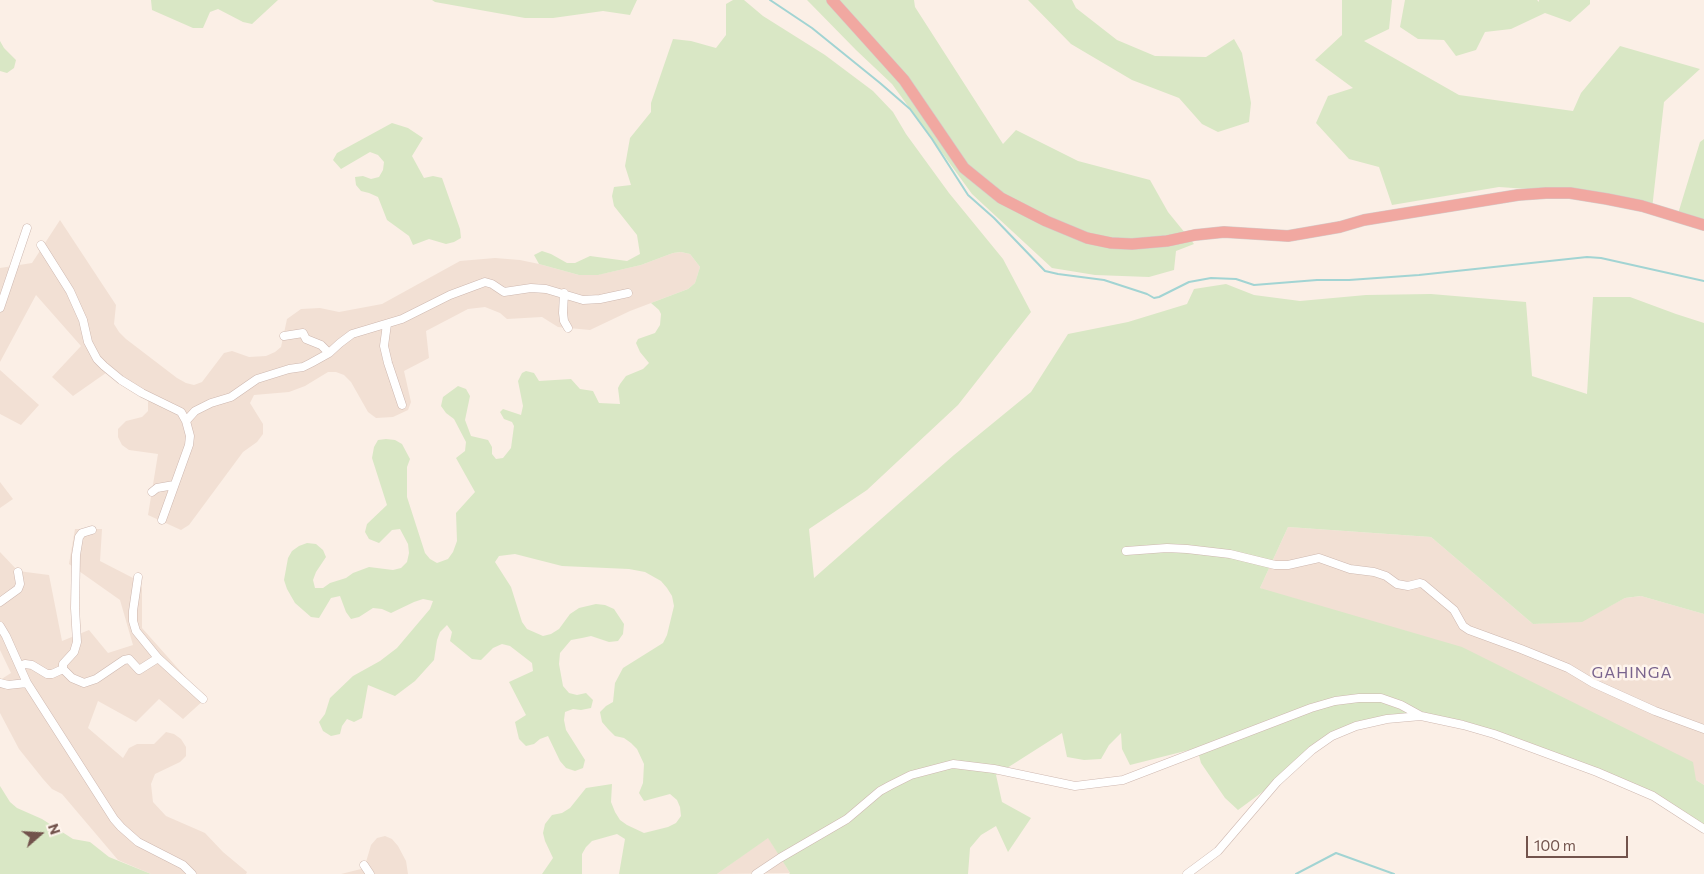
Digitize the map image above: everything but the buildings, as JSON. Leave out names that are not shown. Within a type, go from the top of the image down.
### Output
[{"type":"highway","points":[[832,0],[904,80],[964,168],[1001,198],[1046,221],[1088,238],[1111,243],[1132,244],[1167,241],[1195,235],[1224,232],[1288,236],[1340,227],[1364,220],[1546,192],[1570,193],[1624,203],[1704,225]]},
{"type":"street","points":[[0,308],[27,228]]},
{"type":"street","points":[[41,245],[70,291],[83,320],[88,342],[97,359],[121,380],[142,393],[181,412],[186,420],[190,441],[162,520]]},
{"type":"street","points":[[186,420],[195,411],[211,403],[231,397],[257,380],[289,369],[303,367],[329,353],[352,334],[402,319],[459,291],[486,282],[504,292],[531,288],[546,289],[583,300],[628,293]]},
{"type":"street","points":[[564,293],[563,313],[564,321],[568,328]]},
{"type":"street","points":[[387,324],[384,346],[402,405]]},
{"type":"street","points":[[284,336],[303,333],[306,339],[321,345],[329,353]]},
{"type":"street","points":[[152,492],[157,488],[174,485]]},
{"type":"street","points":[[63,669],[63,664],[74,652],[77,642],[75,608],[76,555],[79,537],[82,533],[92,530]]},
{"type":"street","points":[[1126,551],[1167,548],[1187,549],[1230,554],[1275,565],[1319,558],[1350,568],[1374,572],[1386,576],[1397,584],[1408,586],[1420,583],[1454,610],[1463,626],[1469,630],[1568,668],[1593,683],[1655,711],[1704,729]]},
{"type":"street","points":[[0,602],[18,589],[20,584],[18,572]]},
{"type":"street","points":[[138,577],[133,621],[136,630],[158,658],[203,699]]},
{"type":"street","points":[[0,626],[27,682],[121,828],[138,842],[183,865],[192,874]]},
{"type":"street","points":[[63,669],[72,678],[84,683],[96,679],[129,658],[139,670],[158,658]]},
{"type":"street","points":[[20,666],[25,664],[32,665],[47,674],[63,669]]},
{"type":"street","points":[[0,683],[8,685],[27,682]]},
{"type":"street","points":[[756,874],[788,853],[848,819],[880,791],[911,776],[954,764],[994,769],[1076,786],[1123,780],[1311,708],[1335,701],[1382,698],[1401,705],[1421,716]]},
{"type":"street","points":[[1187,874],[1218,851],[1276,782],[1312,750],[1332,736],[1356,726],[1387,718],[1421,716],[1494,734],[1597,772],[1653,796],[1704,829]]},
{"type":"street","points":[[364,865],[370,874]]},
{"type":"shaded area","points":[[60,220],[116,305],[114,324],[119,332],[177,378],[194,385],[202,382],[224,353],[232,351],[249,357],[266,356],[275,352],[281,347],[287,319],[301,309],[320,308],[339,312],[382,304],[460,261],[495,258],[520,260],[579,275],[597,275],[641,265],[673,253],[681,252],[690,254],[700,267],[695,283],[688,289],[630,311],[590,330],[558,327],[542,317],[507,319],[500,313],[485,307],[468,309],[426,331],[429,358],[404,371],[411,402],[408,410],[393,417],[376,418],[368,412],[351,382],[344,375],[336,372],[328,372],[305,386],[289,392],[254,395],[250,403],[263,424],[263,434],[257,442],[243,452],[189,525],[181,530],[148,515],[158,454],[129,450],[122,445],[118,437],[118,429],[126,421],[142,417],[148,411],[148,401],[144,393],[113,368],[73,396],[52,377],[81,346],[36,295],[0,362],[0,268],[32,263]]},
{"type":"shaded area","points":[[0,370],[39,405],[21,425],[0,414]]},
{"type":"shaded area","points":[[0,482],[13,499],[0,508]]},
{"type":"shaded area","points":[[1288,527],[1431,537],[1533,624],[1582,621],[1625,598],[1641,596],[1704,614],[1704,785],[1260,588]]},
{"type":"shaded area","points":[[75,529],[102,529],[100,561],[133,578],[142,587],[142,628],[205,699],[183,719],[159,699],[136,722],[98,701],[88,728],[123,758],[129,748],[137,744],[154,744],[166,732],[174,734],[181,739],[186,747],[186,756],[180,762],[155,774],[151,784],[153,802],[166,816],[205,833],[223,852],[247,872],[246,874],[151,874],[118,860],[62,794],[52,789],[43,779],[19,749],[0,713],[0,680],[11,673],[0,650],[0,552],[18,571],[49,575],[62,641],[89,630],[108,653],[133,645],[120,600],[69,564]]},
{"type":"shaded area","points":[[385,836],[392,839],[398,846],[406,861],[408,874],[341,874],[361,869],[366,862],[371,845],[377,838]]},
{"type":"shaded area","points":[[768,837],[790,873],[717,874]]},
{"type":"green space","points":[[151,0],[278,0],[252,24],[243,22],[218,9],[210,12],[203,28],[193,28],[152,10]]},
{"type":"green space","points":[[432,0],[637,0],[630,15],[603,11],[553,18],[525,18]]},
{"type":"green space","points":[[733,0],[744,0],[763,16],[825,55],[873,91],[893,112],[906,134],[949,193],[1003,259],[1031,312],[958,405],[867,490],[809,529],[814,578],[954,455],[1031,392],[1068,334],[1128,322],[1187,304],[1194,289],[1226,284],[1254,295],[1300,301],[1366,295],[1431,294],[1526,302],[1532,376],[1587,394],[1593,297],[1630,297],[1704,323],[1704,614],[1641,596],[1625,598],[1582,622],[1533,624],[1431,537],[1288,527],[1260,588],[1462,647],[1693,762],[1696,780],[1704,785],[1704,829],[1653,796],[1494,734],[1421,716],[1387,719],[1332,736],[1276,782],[1238,810],[1225,798],[1201,763],[1197,748],[1130,765],[1122,749],[1121,733],[1109,745],[1101,759],[1084,760],[1067,757],[1062,733],[996,775],[1002,802],[1031,818],[1008,852],[996,826],[981,835],[970,848],[968,874],[789,874],[768,838],[717,874],[619,874],[625,839],[617,834],[592,841],[586,847],[582,854],[582,874],[542,874],[553,858],[543,833],[545,824],[552,815],[562,813],[570,808],[586,788],[612,784],[611,802],[620,820],[644,833],[668,827],[676,823],[681,816],[677,800],[670,794],[644,801],[639,793],[643,783],[644,764],[637,749],[624,738],[615,736],[608,729],[602,722],[600,712],[613,702],[615,683],[623,668],[663,643],[667,635],[674,606],[672,596],[667,588],[661,581],[645,572],[629,569],[562,566],[515,554],[499,556],[495,562],[511,587],[522,622],[527,629],[543,636],[551,634],[559,629],[570,614],[579,608],[596,604],[614,609],[624,624],[623,634],[618,641],[609,642],[591,636],[571,640],[560,653],[559,664],[563,686],[569,693],[577,695],[586,693],[593,700],[591,708],[573,709],[565,712],[566,730],[585,760],[583,768],[575,771],[566,768],[560,761],[548,736],[526,746],[519,739],[515,722],[526,715],[509,682],[533,671],[532,663],[510,646],[502,644],[493,648],[481,660],[472,659],[450,641],[452,632],[447,625],[440,632],[437,640],[434,660],[415,681],[395,696],[368,685],[362,718],[354,722],[347,719],[342,726],[340,734],[331,736],[323,731],[319,722],[325,714],[330,698],[353,676],[380,661],[397,648],[430,609],[433,601],[423,599],[391,613],[373,608],[359,617],[351,619],[340,596],[331,598],[319,618],[311,617],[295,603],[287,589],[284,580],[288,558],[292,551],[307,543],[316,544],[323,550],[326,557],[313,580],[315,588],[323,588],[330,583],[369,567],[393,570],[401,568],[407,562],[408,544],[400,529],[392,530],[379,543],[369,539],[365,532],[367,524],[387,505],[372,458],[374,447],[378,440],[386,439],[395,440],[402,444],[410,459],[407,467],[407,497],[425,553],[437,563],[448,559],[457,541],[456,513],[475,492],[456,458],[465,451],[466,442],[454,419],[441,406],[443,397],[458,386],[466,389],[470,396],[465,420],[471,436],[488,440],[492,447],[492,454],[496,459],[503,458],[511,448],[514,426],[512,422],[504,419],[500,412],[503,409],[521,415],[523,406],[518,381],[522,373],[526,371],[534,373],[539,381],[571,379],[580,389],[593,391],[599,403],[620,404],[618,388],[620,384],[626,376],[643,369],[649,363],[640,352],[636,343],[638,339],[655,333],[660,325],[661,314],[651,303],[688,289],[695,283],[700,267],[690,254],[681,252],[673,253],[641,265],[598,275],[579,275],[539,264],[534,255],[542,251],[567,263],[575,263],[590,256],[627,261],[640,254],[637,235],[614,206],[612,196],[614,187],[631,185],[625,166],[630,138],[651,112],[651,103],[673,39],[691,41],[716,48],[726,35],[726,4]]},
{"type":"green space","points":[[807,0],[914,0],[915,7],[1003,144],[1016,130],[1078,161],[1150,180],[1168,212],[1194,244],[1176,251],[1174,270],[1149,277],[1095,275],[1052,268],[972,194],[892,84]]},
{"type":"green space","points":[[1028,0],[1072,0],[1076,8],[1117,40],[1155,56],[1206,57],[1234,39],[1242,53],[1251,103],[1249,122],[1218,132],[1202,124],[1179,98],[1132,80],[1071,44]]},
{"type":"green space","points":[[1342,0],[1392,0],[1389,29],[1364,41],[1459,95],[1573,111],[1581,93],[1620,46],[1700,69],[1664,102],[1652,209],[1571,192],[1499,187],[1392,205],[1379,167],[1349,159],[1316,123],[1328,96],[1353,88],[1315,60],[1342,35]]},
{"type":"green space","points":[[1405,0],[1537,0],[1539,2],[1539,0],[1590,0],[1590,4],[1570,22],[1545,13],[1511,29],[1485,32],[1476,50],[1456,56],[1444,40],[1418,39],[1400,27]]},
{"type":"green space","points":[[0,41],[16,60],[14,68],[7,73],[0,71]]},
{"type":"green space","points":[[392,123],[408,128],[423,138],[412,156],[424,178],[433,176],[442,178],[460,229],[461,238],[454,242],[446,244],[429,239],[413,245],[409,236],[387,220],[378,197],[361,191],[356,185],[355,177],[363,176],[371,179],[379,177],[383,170],[384,162],[378,155],[370,152],[341,169],[333,160],[337,153]]},
{"type":"green space","points":[[1704,139],[1704,225],[1677,217],[1700,142]]},
{"type":"green space","points":[[0,786],[10,802],[17,808],[42,819],[73,839],[90,842],[109,857],[151,874],[0,874]]},
{"type":"waterway","points":[[770,0],[812,28],[910,109],[968,195],[994,218],[1045,271],[1104,280],[1154,298],[1189,282],[1211,278],[1236,279],[1254,285],[1317,280],[1349,280],[1419,275],[1587,257],[1601,258],[1704,281]]},
{"type":"waterway","points":[[1296,874],[1336,853],[1394,874]]},
{"type":"district","name":"GAHINGA","points":[[1632,673]]}]
